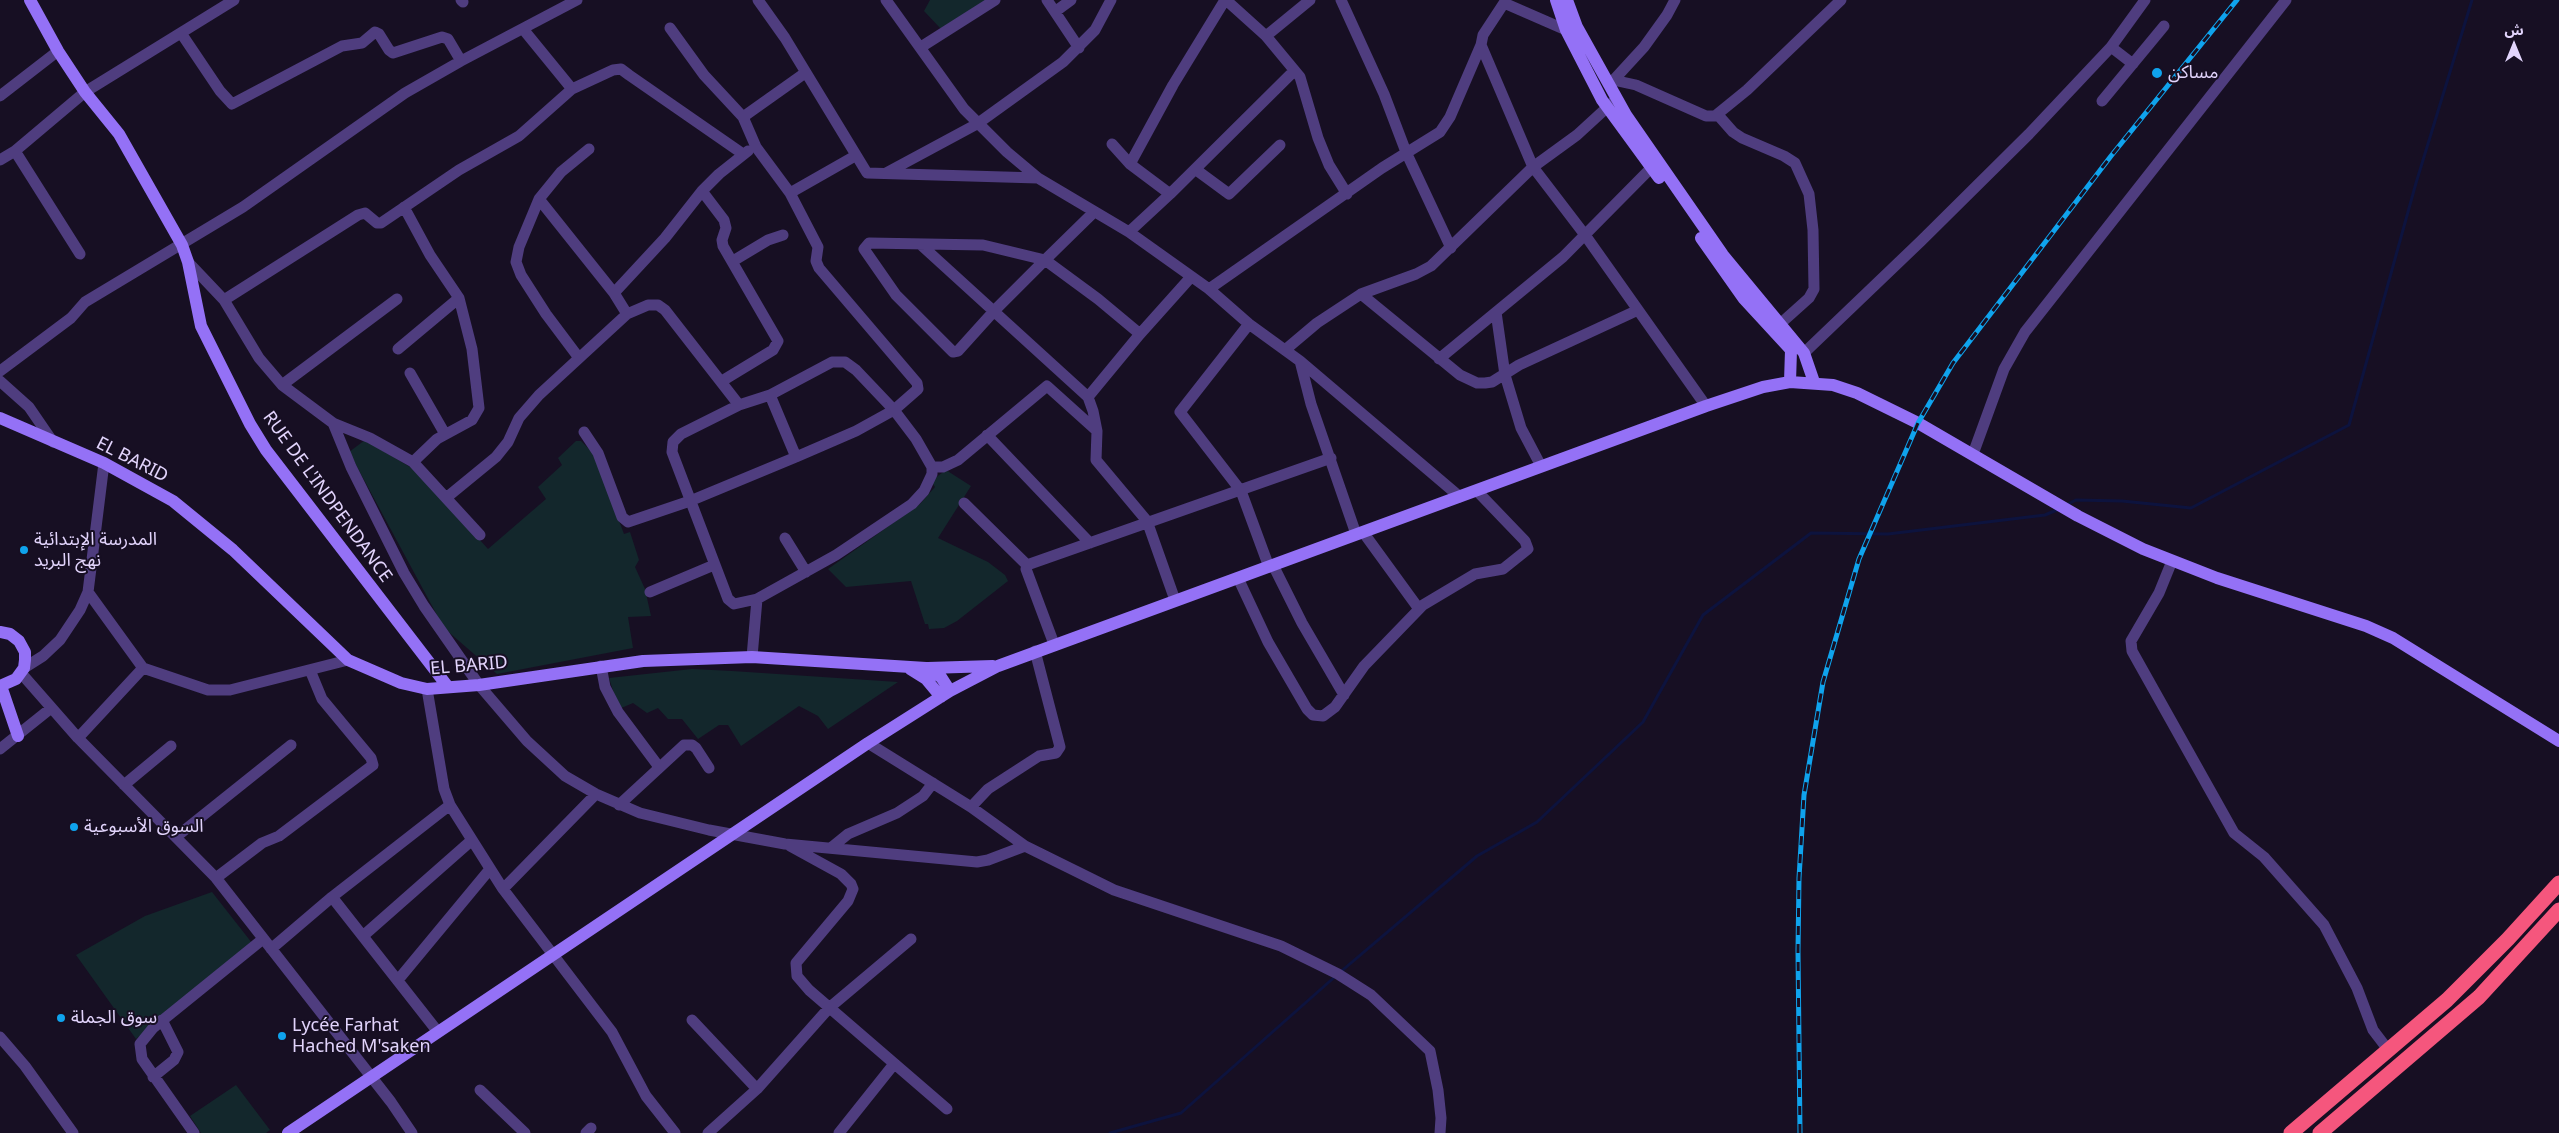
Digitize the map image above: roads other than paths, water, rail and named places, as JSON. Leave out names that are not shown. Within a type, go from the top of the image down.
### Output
[{"type":"highway","points":[[2291,1133],[2389,1051],[2477,970],[2559,883]]},
{"type":"highway","points":[[2320,1133],[2479,997],[2559,910]]},
{"type":"street","name":"RUE DE L'INDPENDANCE","points":[[30,0],[58,51],[85,92],[119,134],[182,244],[188,262],[201,326],[254,431],[266,450],[448,687]]},
{"type":"street","points":[[0,160],[15,151],[85,92],[234,0]]},
{"type":"street","points":[[0,371],[71,318],[85,302],[112,284],[243,207],[378,110],[461,61],[577,0]]},
{"type":"street","points":[[758,0],[785,38],[867,173],[1038,178]]},
{"type":"street","points":[[886,0],[977,124],[1038,178],[1129,232],[1209,289],[1250,324],[1300,361],[1460,497]]},
{"type":"street","points":[[921,48],[995,0]]},
{"type":"street","points":[[1047,0],[1079,48]]},
{"type":"street","points":[[1056,11],[1070,0]]},
{"type":"street","points":[[885,174],[977,124],[1079,48],[1103,18],[1111,0]]},
{"type":"street","points":[[1130,164],[1173,85],[1226,0],[1266,36],[1293,72],[1300,78],[1318,138],[1329,165],[1346,194]]},
{"type":"street","points":[[1266,36],[1310,0]]},
{"type":"street","points":[[1341,0],[1384,94],[1406,152],[1451,248]]},
{"type":"street","points":[[1556,0],[1566,30],[1607,86]]},
{"type":"street","points":[[1567,0],[1577,27],[1607,86],[1611,103],[1652,168],[1744,300],[1790,349],[1792,362],[1790,382]]},
{"type":"street","points":[[1664,0],[1670,12]]},
{"type":"street","points":[[1607,86],[1644,47],[1670,12],[1675,0]]},
{"type":"street","points":[[1607,86],[1636,85],[1706,116],[1718,115],[1747,90],[1841,0]]},
{"type":"street","points":[[1804,353],[2029,134],[2111,47],[2145,0]]},
{"type":"street","points":[[1973,454],[2004,369],[2025,332],[2286,0]]},
{"type":"street","points":[[1209,289],[1406,152],[1434,137],[1445,126],[1481,45],[1483,35],[1505,1],[1566,30]]},
{"type":"street","points":[[2102,101],[2164,26]]},
{"type":"street","points":[[584,432],[598,453],[622,517],[626,522],[634,522],[690,501],[856,431],[894,410],[918,389],[918,383],[819,268],[816,261],[818,247],[790,193],[756,147],[743,117],[704,75],[670,28]]},
{"type":"street","points":[[523,29],[572,89]]},
{"type":"street","points":[[181,33],[220,91],[232,104],[342,46],[362,43],[375,32],[379,34],[389,50],[394,52],[442,36],[448,39],[461,61]]},
{"type":"street","points":[[1481,45],[1533,168],[1585,235],[1706,406]]},
{"type":"street","points":[[2111,47],[2133,64]]},
{"type":"street","points":[[0,96],[58,51]]},
{"type":"street","points":[[224,300],[354,216],[365,213],[380,224],[459,170],[519,136],[572,89],[609,72],[620,69],[743,154]]},
{"type":"street","points":[[1129,232],[1293,72]]},
{"type":"street","points":[[743,117],[805,73]]},
{"type":"street","points":[[1285,350],[1317,323],[1361,294],[1424,271],[1451,248],[1533,168],[1577,135],[1611,103]]},
{"type":"street","points":[[1611,103],[1705,230],[1804,353],[1814,382]]},
{"type":"street","points":[[1718,115],[1733,132],[1742,138],[1784,156],[1795,164],[1809,194],[1814,230],[1814,290],[1809,298],[1780,324]]},
{"type":"street","points":[[1112,144],[1130,164],[1170,194]]},
{"type":"street","points":[[1195,169],[1229,194],[1280,145]]},
{"type":"street","points":[[614,293],[665,238],[702,191],[743,154],[756,147]]},
{"type":"street","points":[[579,358],[546,314],[517,267],[519,247],[539,199],[561,172],[588,149]]},
{"type":"street","points":[[15,151],[80,254]]},
{"type":"street","points":[[790,193],[855,156]]},
{"type":"street","points":[[1439,359],[1563,257],[1652,168]]},
{"type":"street","points":[[702,191],[724,220],[726,228],[722,242],[774,332],[778,344],[773,350],[722,381]]},
{"type":"street","points":[[539,199],[614,293],[627,314]]},
{"type":"street","points":[[404,207],[430,255],[459,298],[472,349],[479,408],[472,420],[430,444],[413,462]]},
{"type":"street","points":[[1094,212],[1045,260],[995,310],[958,351],[953,352],[947,349],[896,295],[864,249],[869,243],[983,245],[1045,260],[1098,298],[1140,334]]},
{"type":"street","points":[[734,261],[768,240],[783,234]]},
{"type":"street","points":[[920,244],[995,310],[1088,397],[1097,431],[1096,460],[1147,521],[1175,600]]},
{"type":"street","points":[[188,262],[224,300],[259,358],[282,385],[333,423],[370,438],[413,462],[480,535]]},
{"type":"street","points":[[1088,397],[1140,334],[1191,277]]},
{"type":"street","points":[[1361,294],[1439,359],[1460,375],[1477,383],[1492,382],[1519,365],[1638,310]]},
{"type":"street","points":[[398,349],[459,298]]},
{"type":"street","points":[[282,385],[397,300]]},
{"type":"street","points":[[446,498],[496,457],[508,442],[519,418],[539,395],[627,314],[653,304],[665,310],[739,404]]},
{"type":"street","points":[[1496,312],[1505,375],[1521,428],[1541,466]]},
{"type":"street","points":[[1250,324],[1180,412],[1241,491],[1271,566],[1344,695]]},
{"type":"street","points":[[839,360],[856,370],[894,410],[916,439],[932,466],[930,479],[912,504],[836,555],[757,599],[731,603],[714,565],[672,452],[674,442],[681,434],[739,404],[770,395],[839,360]]},
{"type":"street","points":[[1300,361],[1311,404],[1359,533],[1419,609]]},
{"type":"street","points":[[932,466],[943,467],[954,463],[1047,386],[1060,371]]},
{"type":"street","points":[[410,373],[445,434]]},
{"type":"street","points":[[0,381],[30,407],[53,442]]},
{"type":"street","points":[[288,1133],[868,743],[945,694],[998,666],[1706,406],[1763,387],[1790,382],[1814,382],[1833,385],[1857,393],[1918,423],[2111,534],[2172,561],[2218,578],[2319,610],[2393,638],[2559,741]]},
{"type":"street","points":[[1047,386],[1097,431]]},
{"type":"street","points":[[770,395],[796,457]]},
{"type":"street","name":"EL BARID","points":[[0,418],[104,463],[147,484],[202,522],[348,660],[384,677],[427,689],[479,685],[601,666],[676,658],[752,657],[926,668],[998,666]]},
{"type":"street","points":[[333,423],[351,467],[413,589],[479,685],[539,753],[565,776],[596,794],[640,813],[732,835],[785,844],[977,862],[988,860],[1025,846]]},
{"type":"street","points":[[987,435],[1090,543]]},
{"type":"street","points":[[1027,565],[1147,521],[1241,491],[1331,458]]},
{"type":"street","points":[[18,736],[1,686],[9,684],[60,640],[88,592],[104,463]]},
{"type":"street","points":[[1238,578],[1268,642],[1311,714],[1323,716],[1335,707],[1364,666],[1419,609],[1439,594],[1475,574],[1503,569],[1528,549],[1526,541],[1478,490]]},
{"type":"street","points":[[964,503],[1027,565],[1026,569],[1054,644]]},
{"type":"street","points":[[785,538],[806,572]]},
{"type":"street","points":[[2172,561],[2159,593],[2131,641],[2132,651],[2234,833],[2264,857],[2324,925],[2358,988],[2374,1030],[2389,1051]]},
{"type":"street","points":[[650,592],[714,565]]},
{"type":"street","points":[[88,592],[143,668],[214,691],[230,690],[348,660]]},
{"type":"street","points":[[752,657],[757,599]]},
{"type":"street","points":[[2,631],[15,637],[22,645],[43,656]]},
{"type":"street","points":[[22,645],[25,660],[22,671]]},
{"type":"street","points":[[971,807],[988,788],[1039,756],[1056,753],[1060,747],[1035,651]]},
{"type":"street","points":[[601,666],[605,687],[618,712],[659,767]]},
{"type":"street","points":[[905,667],[926,679],[945,694]]},
{"type":"street","points":[[78,738],[143,668]]},
{"type":"street","points":[[926,668],[941,677],[945,694]]},
{"type":"street","points":[[216,878],[262,843],[287,831],[373,766],[366,752],[322,699],[310,670]]},
{"type":"street","points":[[22,671],[50,708],[78,738],[216,878],[270,949],[372,1076],[412,1133]]},
{"type":"street","points":[[427,689],[444,789],[450,805],[503,889],[555,954],[612,1032],[646,1096],[675,1133]]},
{"type":"street","points":[[0,749],[50,708]]},
{"type":"street","points":[[868,743],[971,807],[1025,846],[1114,890],[1281,946],[1338,974],[1371,995],[1430,1051],[1442,1118],[1440,1133]]},
{"type":"street","points":[[176,837],[291,744]]},
{"type":"street","points":[[619,805],[686,744],[696,748],[709,768]]},
{"type":"street","points":[[124,785],[171,746]]},
{"type":"street","points":[[832,847],[848,834],[897,813],[923,796],[933,783]]},
{"type":"street","points":[[503,889],[596,794]]},
{"type":"street","points":[[270,949],[332,897],[450,805]]},
{"type":"street","points":[[363,936],[472,840]]},
{"type":"street","points":[[785,844],[841,874],[852,887],[852,893],[848,901],[796,963],[797,976],[829,1008],[947,1109]]},
{"type":"street","points":[[398,980],[490,869]]},
{"type":"street","points":[[332,897],[438,1032]]},
{"type":"street","points":[[194,1133],[153,1077],[142,1059],[139,1049],[144,1038],[162,1020],[263,939]]},
{"type":"street","points":[[708,1133],[756,1089],[829,1008],[911,939]]},
{"type":"street","points":[[153,1077],[174,1060],[178,1052],[162,1020]]},
{"type":"street","points":[[692,1020],[756,1089]]},
{"type":"street","points":[[0,1037],[24,1066],[73,1133]]},
{"type":"street","points":[[840,1133],[894,1064]]},
{"type":"street","points":[[480,1090],[525,1133]]},
{"type":"waterway","points":[[2066,505],[2076,500],[2122,501],[2191,508],[2349,425],[2416,183],[2472,0]]},
{"type":"waterway","points":[[1110,1133],[1181,1113],[1338,974],[1477,856],[1537,822],[1643,722],[1703,615],[1811,533],[1888,534],[2045,515],[2059,509]]},
{"type":"railway","points":[[1800,1133],[1798,951],[1799,878],[1804,795],[1823,682],[1859,559],[1918,423],[1953,363],[2111,156],[2237,0]]},
{"type":"place","name":"مساكن","points":[[2157,73]]},
{"type":"place","name":"المدرسة اﻹبتدائية نهج البريد","points":[[24,550]]},
{"type":"place","name":"السوق اﻷسبوعية","points":[[74,827]]},
{"type":"place","name":"سوق الجملة","points":[[61,1018]]},
{"type":"place","name":"Lycée Farhat Hached M'saken","points":[[282,1036]]}]
